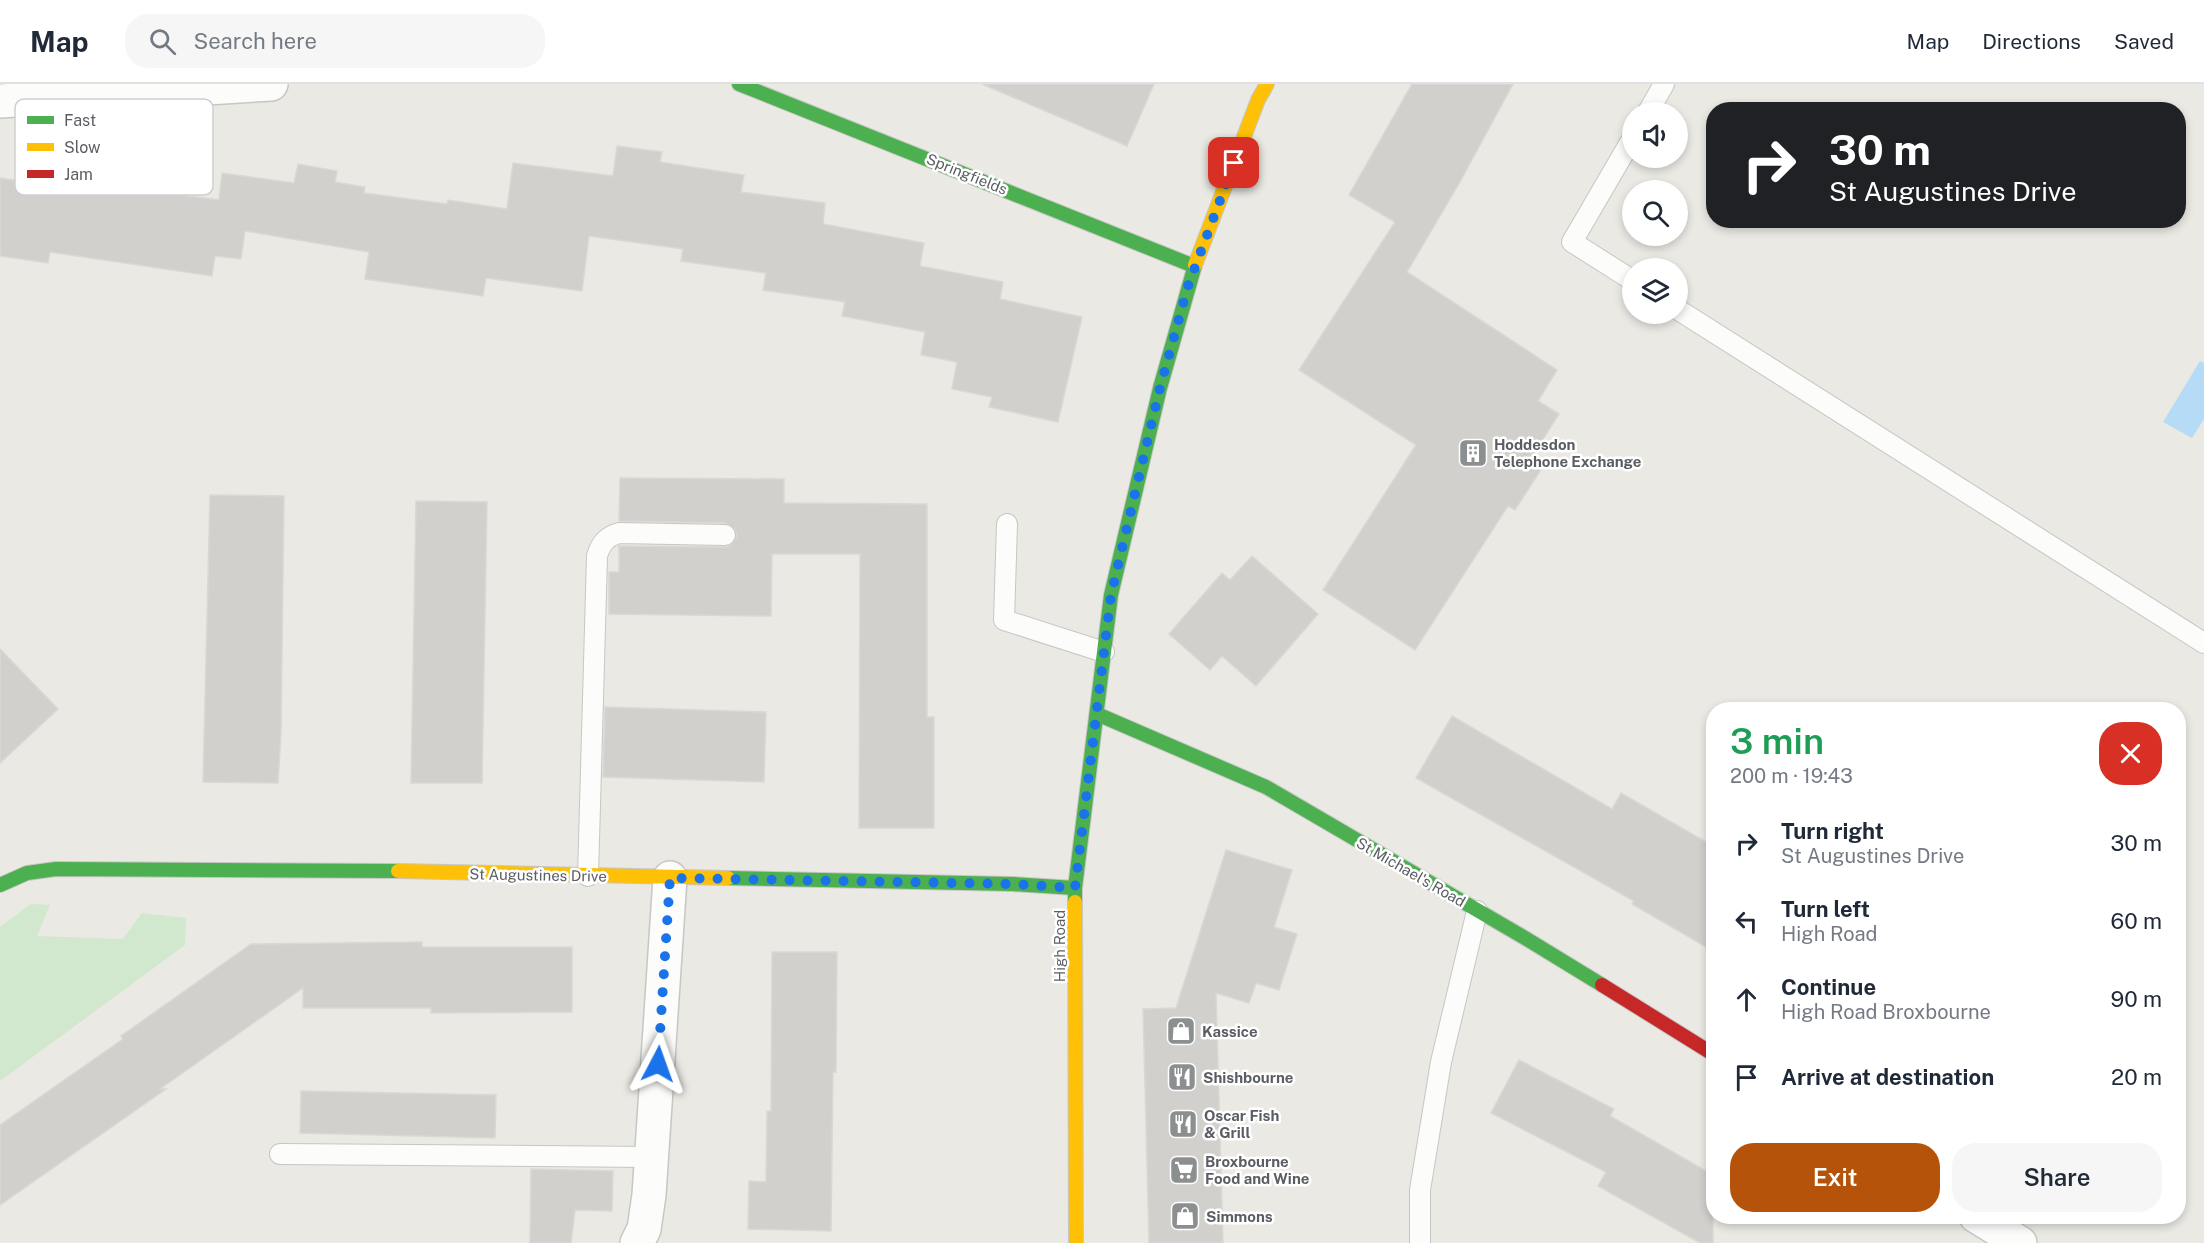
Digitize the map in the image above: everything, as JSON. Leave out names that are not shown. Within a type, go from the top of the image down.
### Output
[{"type":"street","points":[[32,99],[271,84]]},
{"type":"street","name":"Springfields","points":[[739,84],[1194,266]]},
{"type":"street","name":"High Road","points":[[1076,1243],[1075,888],[1111,595],[1160,388],[1194,266],[1258,100],[1267,84]]},
{"type":"street","points":[[0,101],[15,100]]},
{"type":"street","name":"St Michael's Road","points":[[1097,714],[1266,788],[1477,911],[1706,1050]]},
{"type":"street","name":"St Augustines Drive","points":[[1,881],[27,873],[56,869],[354,870],[1000,883],[1075,888]]},
{"type":"street","points":[[637,1243],[644,1229],[646,1218],[652,1157],[670,878]]},
{"type":"street","points":[[1989,1224],[2020,1243]]},
{"type":"lane","points":[[1654,102],[1664,84]]},
{"type":"lane","points":[[1622,156],[1572,242],[1622,274]]},
{"type":"lane","points":[[1688,316],[2204,643]]},
{"type":"lane","points":[[1007,524],[1004,621],[1104,652]]},
{"type":"lane","points":[[588,876],[597,556],[600,544],[609,536],[619,534],[725,536]]},
{"type":"lane","points":[[1420,1243],[1420,1190],[1441,1062],[1477,911]]},
{"type":"lane","points":[[280,1154],[652,1157]]},
{"type":"green space","points":[[31,904],[50,905],[37,936],[123,939],[142,913],[186,918],[185,945],[0,1081],[0,927]]},
{"type":"water","points":[[2200,361],[2204,363],[2204,419],[2192,438],[2163,422]]},
{"type":"building","points":[[982,84],[1154,84],[1127,146]]},
{"type":"building","name":"Hoddesdon Telephone Exchange","points":[[1412,84],[1513,84],[1460,182],[1407,272],[1557,370],[1538,401],[1559,414],[1529,461],[1542,468],[1515,510],[1508,506],[1415,650],[1323,590],[1416,445],[1299,370],[1395,222],[1349,195]]},
{"type":"building","points":[[617,146],[662,152],[660,162],[744,175],[741,192],[825,203],[823,224],[924,243],[920,266],[1003,282],[1000,299],[1082,317],[1058,422],[989,407],[992,397],[952,389],[957,362],[921,355],[925,332],[842,316],[845,302],[763,290],[766,273],[681,261],[683,249],[589,236],[582,291],[486,278],[483,296],[365,279],[369,252],[245,231],[241,259],[215,256],[212,276],[50,252],[48,263],[0,256],[0,178],[15,180],[15,195],[181,195],[219,200],[222,173],[294,183],[298,164],[337,171],[335,182],[365,187],[364,193],[447,204],[448,200],[507,209],[513,163],[613,176]]},
{"type":"building","points":[[620,478],[784,479],[784,503],[927,504],[927,717],[934,717],[934,828],[859,828],[860,554],[772,554],[771,616],[609,614],[609,572],[619,572],[619,546],[725,547],[731,545],[737,536],[735,529],[725,523],[619,521]]},
{"type":"building","points":[[210,495],[284,496],[281,732],[278,783],[203,782]]},
{"type":"building","points":[[416,501],[487,502],[482,783],[411,783]]},
{"type":"building","points":[[1252,556],[1318,614],[1256,686],[1222,656],[1210,670],[1169,634],[1222,573],[1230,580]]},
{"type":"building","points":[[0,649],[58,709],[0,763]]},
{"type":"building","points":[[605,707],[766,712],[764,782],[603,777]]},
{"type":"building","points":[[1452,716],[1612,809],[1621,793],[1706,842],[1706,947],[1632,904],[1634,901],[1416,778]]},
{"type":"building","points":[[1226,850],[1292,870],[1274,927],[1297,934],[1279,990],[1256,983],[1249,1003],[1216,993],[1223,1243],[1149,1243],[1143,1009],[1176,1008]]},
{"type":"building","points":[[422,942],[422,947],[572,947],[572,1012],[431,1013],[431,1008],[303,1008],[303,988],[160,1089],[166,1089],[0,1205],[0,1125],[123,1039],[121,1036],[251,944]]},
{"type":"building","points":[[772,952],[837,952],[831,1231],[748,1229],[749,1181],[766,1182],[767,1111],[771,1111]]},
{"type":"building","points":[[1519,1060],[1614,1109],[1610,1116],[1706,1171],[1706,1224],[1713,1224],[1713,1243],[1700,1243],[1598,1186],[1606,1172],[1491,1113]]},
{"type":"building","points":[[301,1091],[496,1095],[495,1138],[300,1133]]},
{"type":"building","points":[[531,1169],[613,1171],[612,1211],[575,1210],[571,1243],[530,1243]]},
{"type":"traffic: fast","points":[[739,84],[1194,266]]},
{"type":"traffic: fast","points":[[1075,902],[1111,595],[1160,388],[1195,265]]},
{"type":"traffic: fast","points":[[1097,714],[1266,787],[1602,985]]},
{"type":"traffic: fast","points":[[0,885],[27,873],[56,869],[398,871]]},
{"type":"traffic: fast","points":[[728,878],[1012,884],[1075,888]]},
{"type":"traffic: slow","points":[[1195,265],[1258,100],[1267,84]]},
{"type":"traffic: slow","points":[[398,871],[728,878]]},
{"type":"traffic: slow","points":[[1075,902],[1076,1243]]},
{"type":"traffic: jam","points":[[1602,985],[1706,1050]]},
{"type":"place","name":"Hoddesdon Telephone Exchange","points":[[1473,453]]},
{"type":"place","name":"Kassice","points":[[1181,1031]]},
{"type":"place","name":"Shishbourne","points":[[1182,1077]]},
{"type":"place","name":"Oscar Fish & Grill","points":[[1183,1124]]},
{"type":"place","name":"Broxbourne Food and Wine","points":[[1184,1170]]},
{"type":"place","name":"Simmons","points":[[1185,1216]]},
{"type":"route","points":[[658,1064],[670,878],[1012,884],[1075,888],[1111,595],[1160,388],[1188,286],[1234,163]]}]
